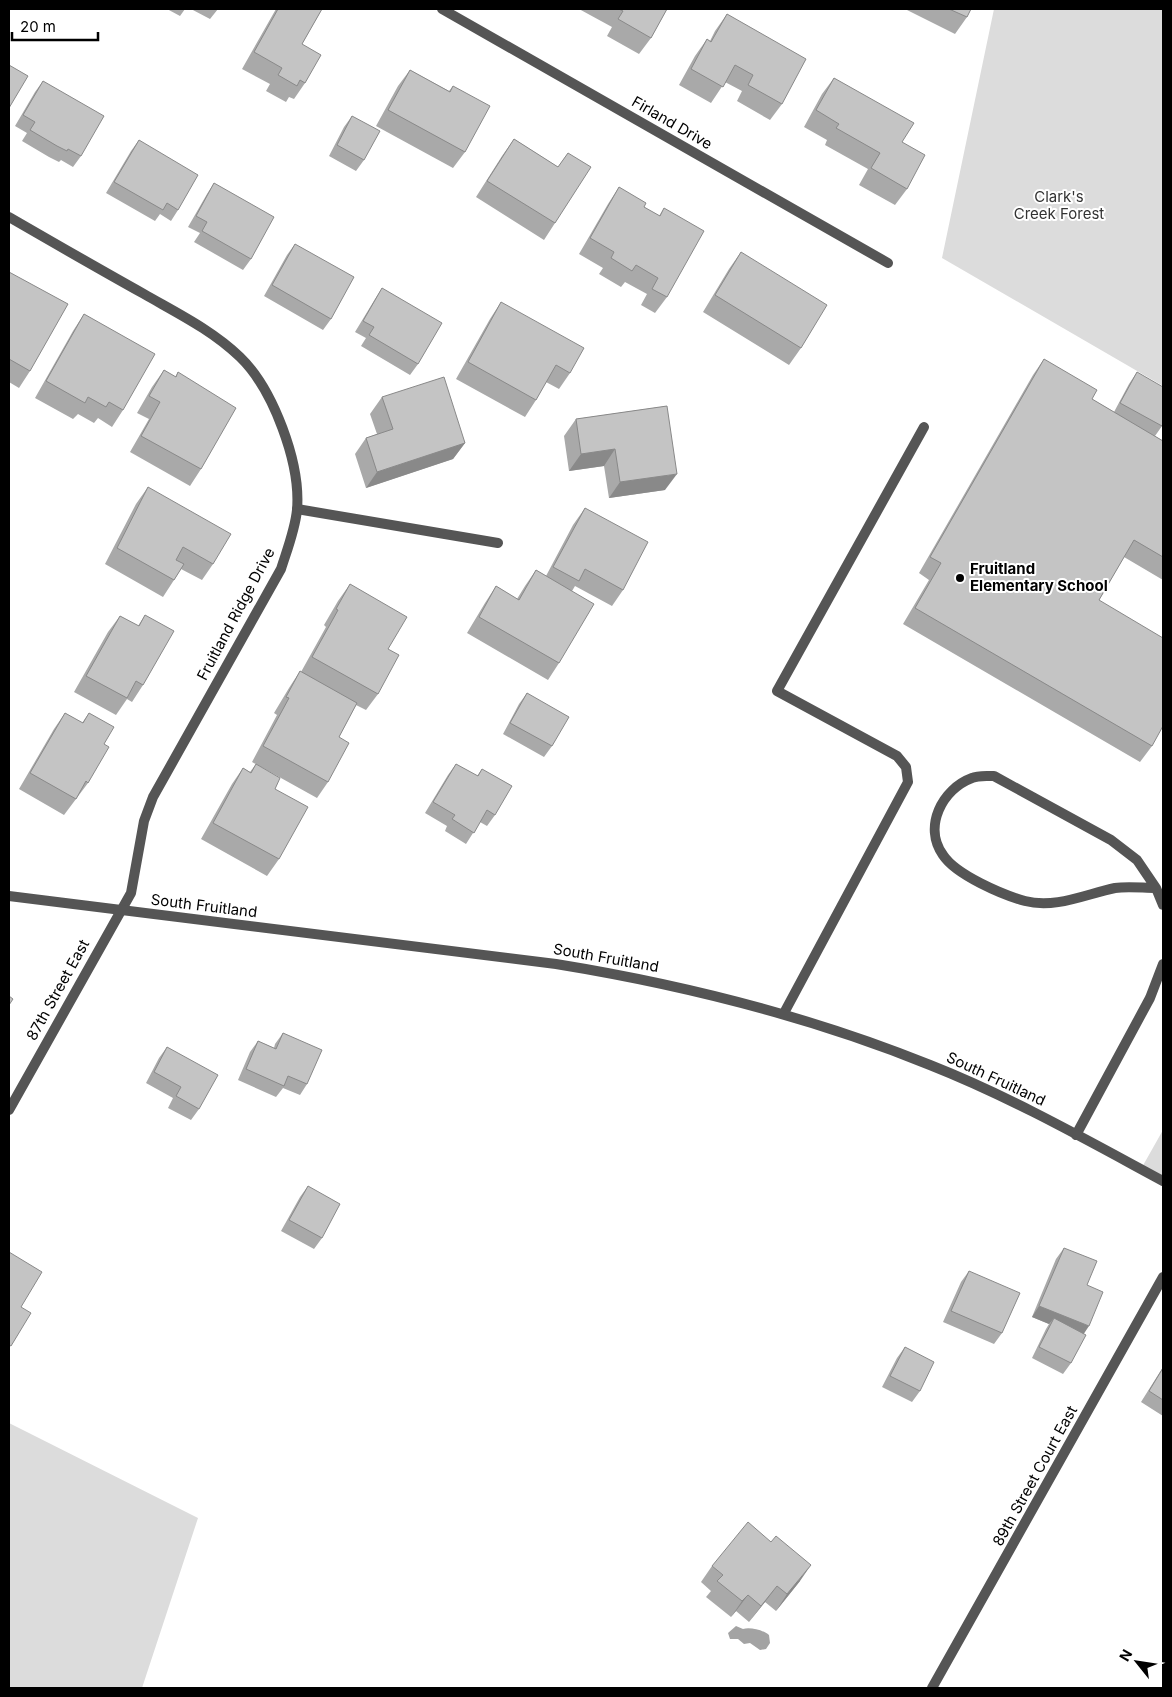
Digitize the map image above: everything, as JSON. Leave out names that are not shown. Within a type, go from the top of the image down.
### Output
[{"type":"street","name":"Firland Drive","points":[[442,9],[888,264]]},
{"type":"street","name":"Fruitland Ridge Drive","points":[[9,217],[206,329],[240,357],[262,385],[283,429],[294,472],[297,509],[292,538],[281,569],[153,797],[144,820],[133,886],[119,910]]},
{"type":"street","points":[[784,1013],[908,782],[906,767],[897,756],[777,691],[924,427]]},
{"type":"street","points":[[297,509],[498,543]]},
{"type":"street","points":[[1156,888],[1117,888],[1048,903],[1027,902],[1008,896],[975,879],[943,856],[936,839],[934,822],[940,805],[954,788],[973,777],[994,776],[1111,840],[1137,860],[1156,888],[1163,905]]},
{"type":"street","name":"South Fruitland","points":[[9,896],[556,964],[652,981],[784,1013],[858,1037],[931,1065],[1002,1097],[1163,1181]]},
{"type":"street","name":"87th Street East","points":[[9,1110],[119,910]]},
{"type":"street","points":[[1076,1135],[1150,998],[1163,964]]},
{"type":"street","name":"89th Street Court East","points":[[932,1688],[1163,1278]]},
{"type":"green space","name":"Clark's Creek Forest","points":[[994,9],[1163,9],[1163,386],[942,258]]},
{"type":"green space","points":[[1163,1130],[1163,1183],[1141,1169]]},
{"type":"green space","points":[[9,1423],[198,1518],[142,1688],[9,1688]]},
{"type":"shaded area","points":[[736,1626],[743,1629],[753,1629],[769,1635],[770,1643],[766,1649],[760,1650],[750,1643],[744,1644],[738,1639],[730,1639],[728,1633]]},
{"type":"building","points":[[278,9],[322,9],[302,44],[321,55],[305,83],[300,80],[297,86],[278,75],[282,68],[254,52]]},
{"type":"building","points":[[619,9],[667,9],[651,38],[618,19],[623,11]]},
{"type":"building","points":[[949,9],[971,9],[967,17]]},
{"type":"building","points":[[727,14],[806,59],[782,104],[748,85],[753,75],[735,65],[723,87],[691,69],[707,39],[711,42]]},
{"type":"building","points":[[9,65],[28,76],[9,108]]},
{"type":"building","points":[[410,70],[450,92],[453,86],[490,106],[465,152],[388,110]]},
{"type":"building","points":[[834,78],[914,123],[902,142],[925,155],[907,189],[871,168],[880,153],[836,128],[839,124],[816,110]]},
{"type":"building","points":[[43,81],[104,116],[81,156],[57,146],[30,130],[35,122],[23,115]]},
{"type":"building","points":[[352,116],[380,131],[364,160],[337,145]]},
{"type":"building","points":[[514,139],[558,167],[568,153],[591,167],[555,223],[487,181]]},
{"type":"building","points":[[139,140],[198,175],[178,210],[167,203],[163,210],[114,182]]},
{"type":"building","points":[[214,183],[274,217],[251,259],[202,231],[207,222],[196,216]]},
{"type":"building","points":[[619,187],[646,203],[644,207],[660,216],[664,208],[704,231],[667,297],[652,289],[658,278],[636,265],[632,271],[611,258],[614,252],[590,238]]},
{"type":"building","points":[[295,244],[354,277],[331,319],[272,285]]},
{"type":"building","points":[[741,252],[827,305],[801,348],[715,295]]},
{"type":"building","points":[[9,272],[68,304],[30,371],[9,359]]},
{"type":"building","points":[[382,288],[442,323],[418,364],[369,335],[374,327],[363,321]]},
{"type":"building","points":[[501,302],[584,348],[570,373],[556,365],[536,400],[468,362]]},
{"type":"building","points":[[84,314],[155,354],[123,410],[109,402],[106,407],[88,397],[85,403],[46,381]]},
{"type":"building","points":[[1044,359],[1097,390],[1092,399],[1163,441],[1163,557],[1134,540],[1099,600],[1163,638],[1163,726],[1152,746],[915,608],[941,563],[930,557]]},
{"type":"building","points":[[164,370],[176,377],[178,372],[236,408],[201,469],[141,436],[160,402],[149,396]]},
{"type":"building","points":[[1137,372],[1163,387],[1162,426],[1120,403]]},
{"type":"building","points":[[444,377],[465,443],[377,472],[366,438],[393,429],[382,397]]},
{"type":"building","points":[[667,406],[677,474],[620,482],[615,449],[581,454],[576,419]]},
{"type":"building","points":[[148,487],[231,534],[213,564],[183,547],[176,560],[184,564],[174,580],[117,548]]},
{"type":"building","points":[[585,508],[648,542],[623,590],[585,569],[579,581],[553,567]]},
{"type":"building","points":[[536,570],[594,604],[559,663],[479,617],[496,586],[519,600]]},
{"type":"building","points":[[350,584],[407,617],[388,649],[399,655],[378,694],[312,657]]},
{"type":"building","points":[[145,615],[174,631],[143,685],[136,681],[127,698],[86,676],[120,616],[139,626]]},
{"type":"building","points":[[300,671],[357,703],[339,737],[349,743],[328,782],[263,746],[289,698],[286,697]]},
{"type":"building","points":[[527,693],[569,717],[552,746],[510,723]]},
{"type":"building","points":[[65,713],[83,723],[89,713],[114,727],[104,744],[109,747],[88,783],[86,781],[76,799],[30,773]]},
{"type":"building","points":[[256,764],[280,778],[275,789],[308,807],[279,859],[213,823],[243,768],[251,773]]},
{"type":"building","points":[[456,764],[478,776],[482,769],[512,786],[495,815],[487,810],[474,833],[452,819],[455,815],[433,802]]},
{"type":"building","points":[[9,996],[13,999],[9,1005]]},
{"type":"building","points":[[283,1033],[322,1050],[307,1084],[288,1076],[284,1086],[246,1069],[258,1041],[276,1049]]},
{"type":"building","points":[[167,1047],[218,1075],[199,1109],[176,1096],[181,1087],[154,1072]]},
{"type":"building","points":[[308,1186],[340,1204],[322,1238],[289,1220]]},
{"type":"building","points":[[1064,1248],[1097,1261],[1087,1285],[1103,1292],[1089,1326],[1039,1306]]},
{"type":"building","points":[[9,1252],[42,1272],[21,1307],[31,1313],[11,1346],[9,1345]]},
{"type":"building","points":[[969,1271],[1020,1293],[1002,1333],[951,1311]]},
{"type":"building","points":[[1054,1318],[1086,1335],[1071,1363],[1039,1347]]},
{"type":"building","points":[[905,1347],[934,1362],[920,1391],[890,1376]]},
{"type":"building","points":[[1163,1368],[1163,1400],[1149,1391]]},
{"type":"building","points":[[748,1522],[771,1542],[776,1536],[811,1565],[787,1594],[777,1586],[761,1606],[748,1595],[742,1601],[717,1581],[723,1575],[712,1566]]},
{"type":"place","name":"Fruitland Elementary School","points":[[960,578]]}]
